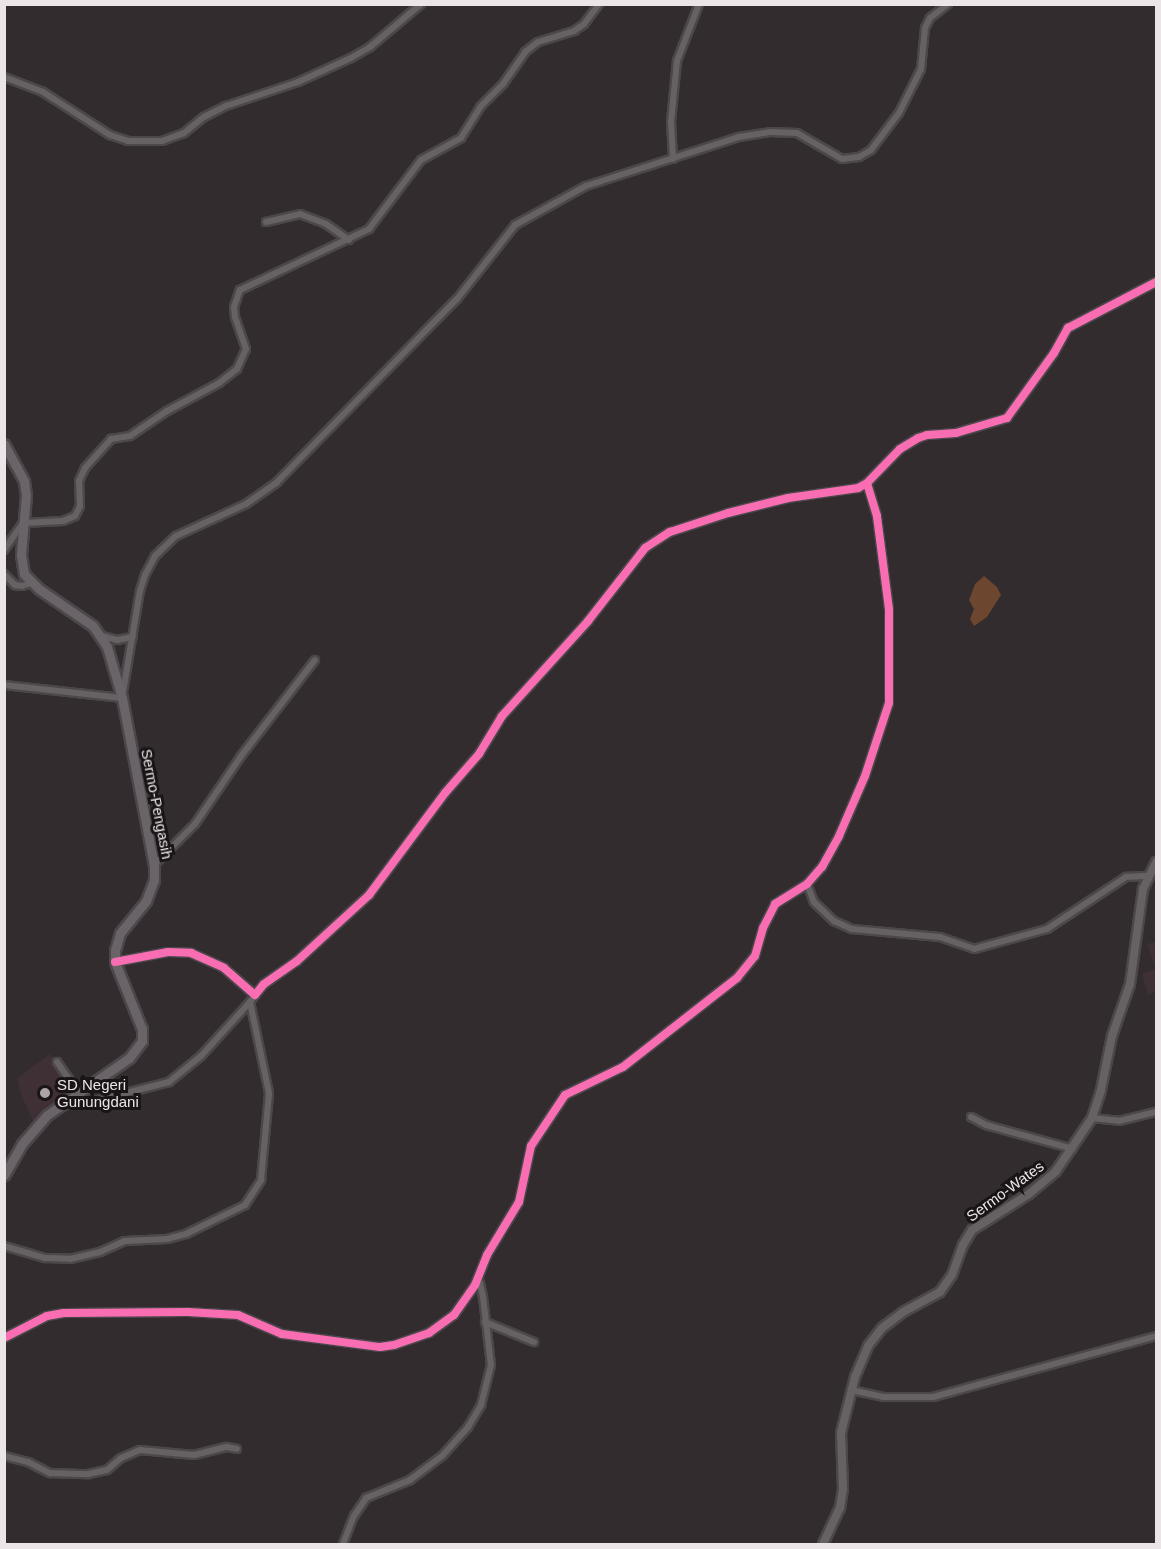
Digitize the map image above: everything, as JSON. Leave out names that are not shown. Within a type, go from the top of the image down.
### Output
[{"type":"main road","points":[[4,444],[24,481],[22,566],[31,583]]},
{"type":"main road","name":"Sermo-Pengasih","points":[[31,583],[83,618],[102,636],[122,698],[154,865],[152,890],[120,933],[115,962]]},
{"type":"main road","name":"Sermo-Wates","points":[[823,1545],[840,1508],[843,1489],[841,1432],[851,1390],[868,1346],[882,1328],[903,1312],[940,1292],[952,1275],[963,1245],[972,1230],[1029,1194],[1056,1171],[1092,1118],[1112,1036],[1130,984],[1140,899],[1156,862]]},
{"type":"main road","points":[[4,1175],[22,1144],[47,1115],[129,1058],[142,1041],[142,1029],[137,1012],[115,962]]},
{"type":"street","points":[[4,77],[43,92],[110,135],[128,141],[162,141],[184,133],[204,117],[226,105],[298,82],[351,58],[370,47],[422,4]]},
{"type":"street","points":[[4,550],[23,522],[56,522],[75,516],[80,506],[79,481],[85,468],[111,439],[130,436],[167,411],[231,376],[246,349],[234,317],[234,307],[240,290],[369,229],[421,160],[461,138],[480,107],[503,84],[525,52],[538,42],[574,31],[584,24],[599,4]]},
{"type":"street","points":[[673,159],[671,122],[677,61],[699,4]]},
{"type":"street","points":[[4,685],[122,698],[145,575],[164,545],[195,526],[218,519],[246,504],[277,482],[457,299],[515,225],[548,204],[586,186],[739,137],[785,132],[797,133],[842,159],[865,154],[878,142],[899,113],[921,69],[925,28],[930,18],[948,4]]},
{"type":"street","points":[[266,222],[300,214],[326,224],[349,240]]},
{"type":"street","points":[[63,1103],[79,1105],[169,1082],[201,1056],[264,984],[297,961],[369,895],[445,793],[479,754],[502,716],[595,613],[645,548],[670,532],[728,513],[788,498],[858,488],[867,483],[900,449],[918,438],[927,435],[956,434],[1007,418],[1054,353],[1068,328],[1156,282]]},
{"type":"street","points":[[4,1338],[47,1316],[64,1313],[188,1312],[238,1315],[282,1334],[380,1347],[394,1345],[429,1333],[454,1315],[475,1285],[487,1255],[519,1202],[531,1146],[565,1095],[623,1067],[737,978],[755,956],[763,928],[775,904],[807,884],[822,867],[839,836],[865,776],[889,703],[889,609],[877,516],[867,483]]},
{"type":"street","points":[[4,574],[15,585],[22,586],[31,583]]},
{"type":"street","points":[[102,636],[117,640],[133,637]]},
{"type":"street","points":[[154,865],[185,837],[241,756],[315,660]]},
{"type":"street","points":[[807,884],[814,902],[834,921],[852,929],[940,937],[974,949],[1047,929],[1126,877],[1151,873]]},
{"type":"street","points":[[115,962],[168,952],[191,953],[224,968],[255,995]]},
{"type":"street","points":[[4,1246],[45,1258],[70,1259],[100,1252],[125,1241],[166,1239],[186,1234],[245,1205],[261,1180],[269,1093],[250,1002]]},
{"type":"street","points":[[57,1062],[78,1092]]},
{"type":"street","points":[[1092,1118],[1119,1121],[1156,1112]]},
{"type":"street","points":[[971,1117],[986,1125],[1073,1149]]},
{"type":"street","points":[[343,1545],[354,1515],[366,1498],[410,1480],[443,1455],[468,1427],[481,1405],[488,1379],[490,1354],[480,1283],[475,1285]]},
{"type":"street","points":[[485,1322],[534,1342]]},
{"type":"street","points":[[851,1390],[883,1397],[933,1397],[1156,1336]]},
{"type":"street","points":[[4,1456],[28,1462],[50,1473],[88,1474],[107,1470],[121,1458],[140,1450],[194,1455],[227,1447],[237,1449]]},
{"type":"shaded area","points":[[984,576],[997,587],[1001,595],[987,617],[974,626],[970,619],[974,609],[969,600],[975,584]]},
{"type":"shaded area","points":[[1156,942],[1156,969],[1147,944]]},
{"type":"shaded area","points":[[1156,969],[1156,991],[1148,995],[1142,974]]},
{"type":"shaded area","name":"SD Negeri Gunungdani","points":[[50,1054],[75,1089],[35,1125],[22,1097],[17,1078]]},
{"type":"cycle path","points":[[115,962],[168,952],[191,953],[224,968],[255,995],[264,984],[297,961],[369,895],[445,793],[479,754],[502,716],[588,621],[645,548],[670,532],[728,513],[788,498],[858,488],[867,483],[900,449],[918,438],[927,435],[956,433],[1007,418],[1054,353],[1068,328],[1156,282]]},
{"type":"cycle path","points":[[4,1338],[47,1316],[64,1313],[188,1312],[238,1315],[282,1334],[380,1347],[394,1345],[429,1333],[454,1315],[475,1285],[487,1255],[519,1202],[531,1146],[565,1095],[623,1067],[737,978],[755,956],[763,928],[775,904],[807,884],[822,867],[839,836],[865,776],[889,703],[889,609],[877,516],[867,483]]},
{"type":"place","name":"SD Negeri Gunungdani","points":[[45,1093]]}]
